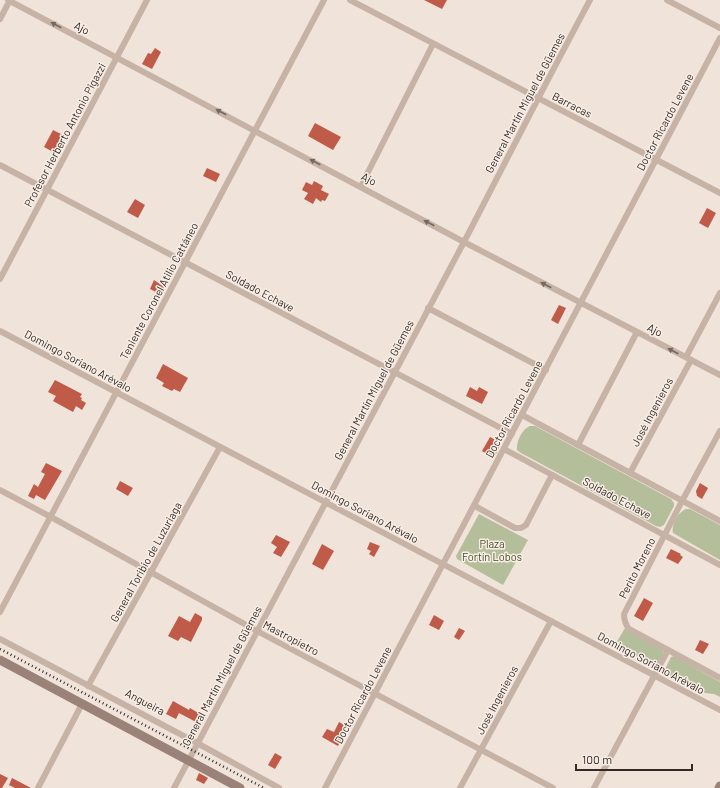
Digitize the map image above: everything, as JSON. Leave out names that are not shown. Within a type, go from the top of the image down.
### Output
[{"type":"street","name":"Ajo","points":[[9,0],[464,242],[720,375]]},
{"type":"street","points":[[0,19],[9,0]]},
{"type":"street","name":"Profesor Herberto Antonio Pigazzi","points":[[0,279],[147,0]]},
{"type":"street","name":"Teniente Coronel Atilio Cattáneo","points":[[0,612],[324,0]]},
{"type":"street","name":"Barracas","points":[[350,0],[720,193]]},
{"type":"street","name":"General Martín Miguel de Güemes","points":[[174,788],[256,631],[326,503],[464,242],[590,0]]},
{"type":"street","points":[[667,0],[720,28]]},
{"type":"street","name":"Doctor Ricardo Levene","points":[[325,788],[475,506],[720,38]]},
{"type":"street","points":[[361,186],[433,44]]},
{"type":"street","name":"Soldado Echave","points":[[0,165],[512,434]]},
{"type":"street","name":"José Ingenieros","points":[[630,473],[720,293]]},
{"type":"street","points":[[428,308],[546,370]]},
{"type":"street","name":"Domingo Soriano Arévalo","points":[[0,331],[720,710]]},
{"type":"street","points":[[578,445],[638,332]]},
{"type":"street","points":[[522,415],[720,521]]},
{"type":"street","name":"Perito Moreno","points":[[668,650],[629,629],[625,625],[624,614],[720,431]]},
{"type":"street","name":"General Toribio de Luzuriaga","points":[[88,686],[220,447]]},
{"type":"street","name":"Soldado Echave","points":[[504,449],[720,564]]},
{"type":"street","points":[[475,506],[515,528],[521,528],[526,525],[552,475]]},
{"type":"street","name":"Mastropietro","points":[[0,490],[256,631],[553,788]]},
{"type":"street","name":"José Ingenieros","points":[[460,788],[551,621]]},
{"type":"street","name":"Angueira","points":[[0,639],[279,788]]},
{"type":"street","points":[[594,788],[668,650],[720,678]]},
{"type":"street","points":[[0,660],[240,788]]},
{"type":"street","points":[[38,788],[82,704]]},
{"type":"green space","points":[[530,426],[535,426],[671,499],[674,506],[664,525],[660,527],[656,526],[521,453],[517,450],[519,440],[524,430]]},
{"type":"green space","points":[[686,509],[690,509],[720,525],[720,560],[673,533],[673,526],[676,519],[680,513]]},
{"type":"green space","name":"Plaza Fortín Lobos","points":[[479,514],[528,540],[503,585],[457,559],[456,556]]},
{"type":"green space","points":[[625,628],[662,648],[664,653],[657,665],[653,666],[615,645]]},
{"type":"green space","points":[[674,656],[720,682],[720,697],[714,694],[705,693],[665,673],[665,669],[671,657]]},
{"type":"building","points":[[424,0],[447,0],[442,9]]},
{"type":"building","points":[[155,48],[161,52],[152,69],[142,64],[148,53],[151,54]]},
{"type":"building","points":[[315,123],[341,137],[333,150],[308,136]]},
{"type":"building","points":[[53,130],[63,135],[55,153],[44,147]]},
{"type":"building","points":[[207,168],[220,174],[216,182],[203,176]]},
{"type":"building","points":[[314,181],[323,186],[321,190],[329,194],[325,201],[322,200],[321,202],[316,198],[313,204],[304,199],[308,193],[302,190],[306,182],[312,185]]},
{"type":"building","points":[[135,199],[145,205],[138,218],[127,212]]},
{"type":"building","points":[[707,208],[716,213],[708,228],[699,223]]},
{"type":"building","points":[[154,280],[164,287],[160,294],[150,289]]},
{"type":"building","points":[[559,305],[566,308],[558,324],[551,320]]},
{"type":"building","points":[[163,364],[188,378],[180,392],[174,389],[172,391],[162,386],[164,383],[156,378]]},
{"type":"building","points":[[55,380],[82,394],[80,397],[82,398],[81,400],[86,403],[82,410],[76,406],[73,412],[53,401],[56,396],[48,392]]},
{"type":"building","points":[[470,387],[477,391],[479,387],[488,392],[482,404],[466,396]]},
{"type":"building","points":[[490,437],[501,443],[494,458],[482,451]]},
{"type":"building","points":[[46,463],[62,471],[45,500],[36,495],[34,499],[28,496],[34,484],[38,487],[45,474],[41,472]]},
{"type":"building","points":[[120,481],[133,488],[128,496],[116,489]]},
{"type":"building","points":[[700,483],[708,488],[702,499],[697,496],[696,491]]},
{"type":"building","points":[[276,535],[290,542],[281,557],[273,553],[277,547],[271,543]]},
{"type":"building","points":[[370,542],[380,546],[374,557],[369,554],[371,551],[367,549]]},
{"type":"building","points":[[322,544],[334,551],[323,570],[312,564]]},
{"type":"building","points":[[671,549],[681,554],[680,555],[683,557],[678,564],[666,558]]},
{"type":"building","points":[[644,598],[653,603],[643,621],[634,616]]},
{"type":"building","points":[[195,613],[202,617],[202,620],[191,642],[181,637],[178,641],[168,636],[179,616],[190,622]]},
{"type":"building","points":[[434,615],[444,621],[439,630],[429,625]]},
{"type":"building","points":[[459,628],[465,631],[459,640],[454,637]]},
{"type":"building","points":[[700,640],[709,644],[703,654],[695,650]]},
{"type":"building","points":[[173,701],[200,714],[196,722],[179,713],[176,719],[166,714]]},
{"type":"building","points":[[339,722],[348,727],[338,746],[322,737],[327,729],[334,732]]},
{"type":"building","points":[[275,753],[282,757],[275,769],[268,765]]},
{"type":"building","points":[[199,773],[208,778],[204,784],[196,780]]},
{"type":"building","points":[[0,774],[8,778],[2,788],[0,788]]},
{"type":"building","points":[[12,778],[31,788],[15,788],[9,785]]},
{"type":"railway","points":[[0,649],[264,788]]}]
